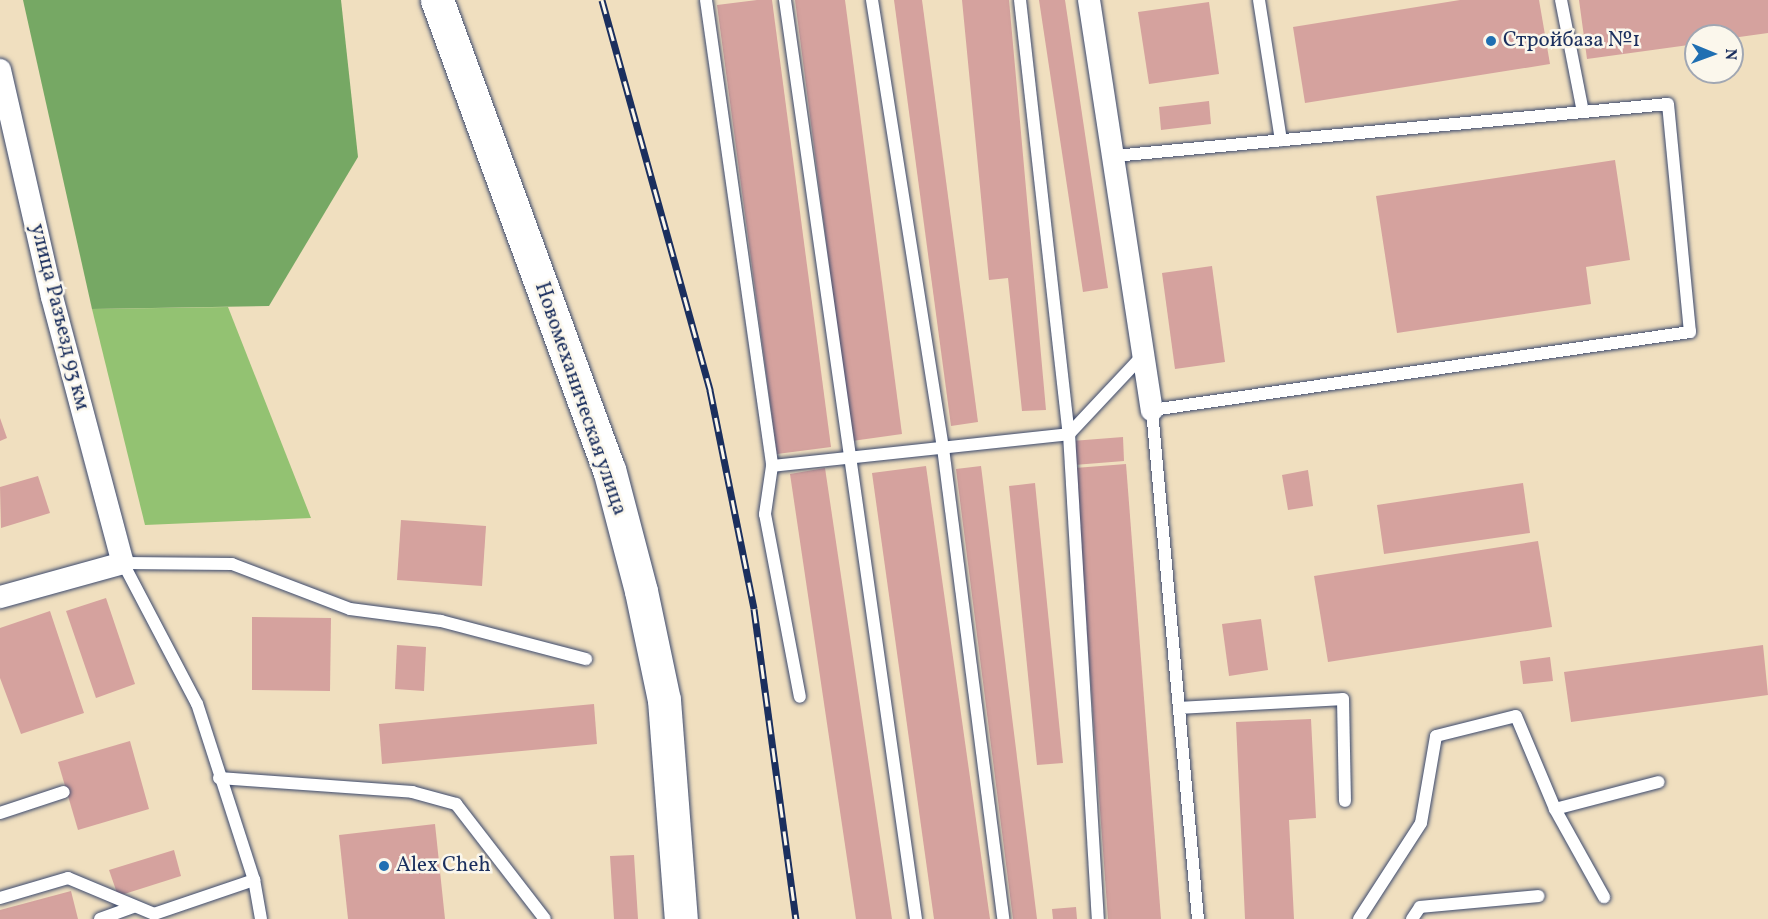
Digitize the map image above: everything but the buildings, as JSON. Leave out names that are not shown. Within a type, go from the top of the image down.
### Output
[{"type":"main road","name":"Новомеханическая улица","points":[[437,0],[612,480],[641,591],[664,700],[681,919]]},
{"type":"street","points":[[1089,0],[1146,352],[1152,410]]},
{"type":"street","name":"улица Разъезд 93 км","points":[[0,70],[52,297],[123,563]]},
{"type":"street","points":[[0,597],[123,563]]},
{"type":"lane","points":[[706,0],[772,466],[765,514],[800,697]]},
{"type":"lane","points":[[785,0],[916,919]]},
{"type":"lane","points":[[872,0],[943,448],[1004,919]]},
{"type":"lane","points":[[1020,0],[1069,434],[1098,919]]},
{"type":"lane","points":[[1259,0],[1281,141]]},
{"type":"lane","points":[[1561,0],[1583,112]]},
{"type":"lane","points":[[1114,156],[1668,104],[1690,332],[1152,410],[1198,919]]},
{"type":"lane","points":[[772,466],[850,460],[1069,434],[1146,352]]},
{"type":"lane","points":[[261,919],[254,880],[219,778],[197,704],[123,563],[232,564],[350,609],[441,621],[586,659]]},
{"type":"lane","points":[[1179,708],[1343,699],[1345,801]]},
{"type":"lane","points":[[1359,919],[1421,823],[1436,736],[1516,716],[1555,809],[1604,897]]},
{"type":"lane","points":[[219,778],[412,792],[456,804],[545,919]]},
{"type":"lane","points":[[1555,809],[1659,782]]},
{"type":"lane","points":[[0,813],[64,792]]},
{"type":"lane","points":[[0,898],[68,878],[154,914],[254,880]]},
{"type":"lane","points":[[1412,919],[1420,907],[1538,896]]},
{"type":"lane","points":[[100,919],[135,906]]},
{"type":"green space","points":[[23,0],[341,0],[358,157],[269,306],[92,309]]},
{"type":"green space","points":[[228,307],[311,518],[145,525],[92,309]]},
{"type":"railway","points":[[602,0],[710,390],[754,609],[796,919]]},
{"type":"place","name":"Стройбаза №1","points":[[1491,41]]},
{"type":"place","name":"Alex Cheh","points":[[384,866]]}]
